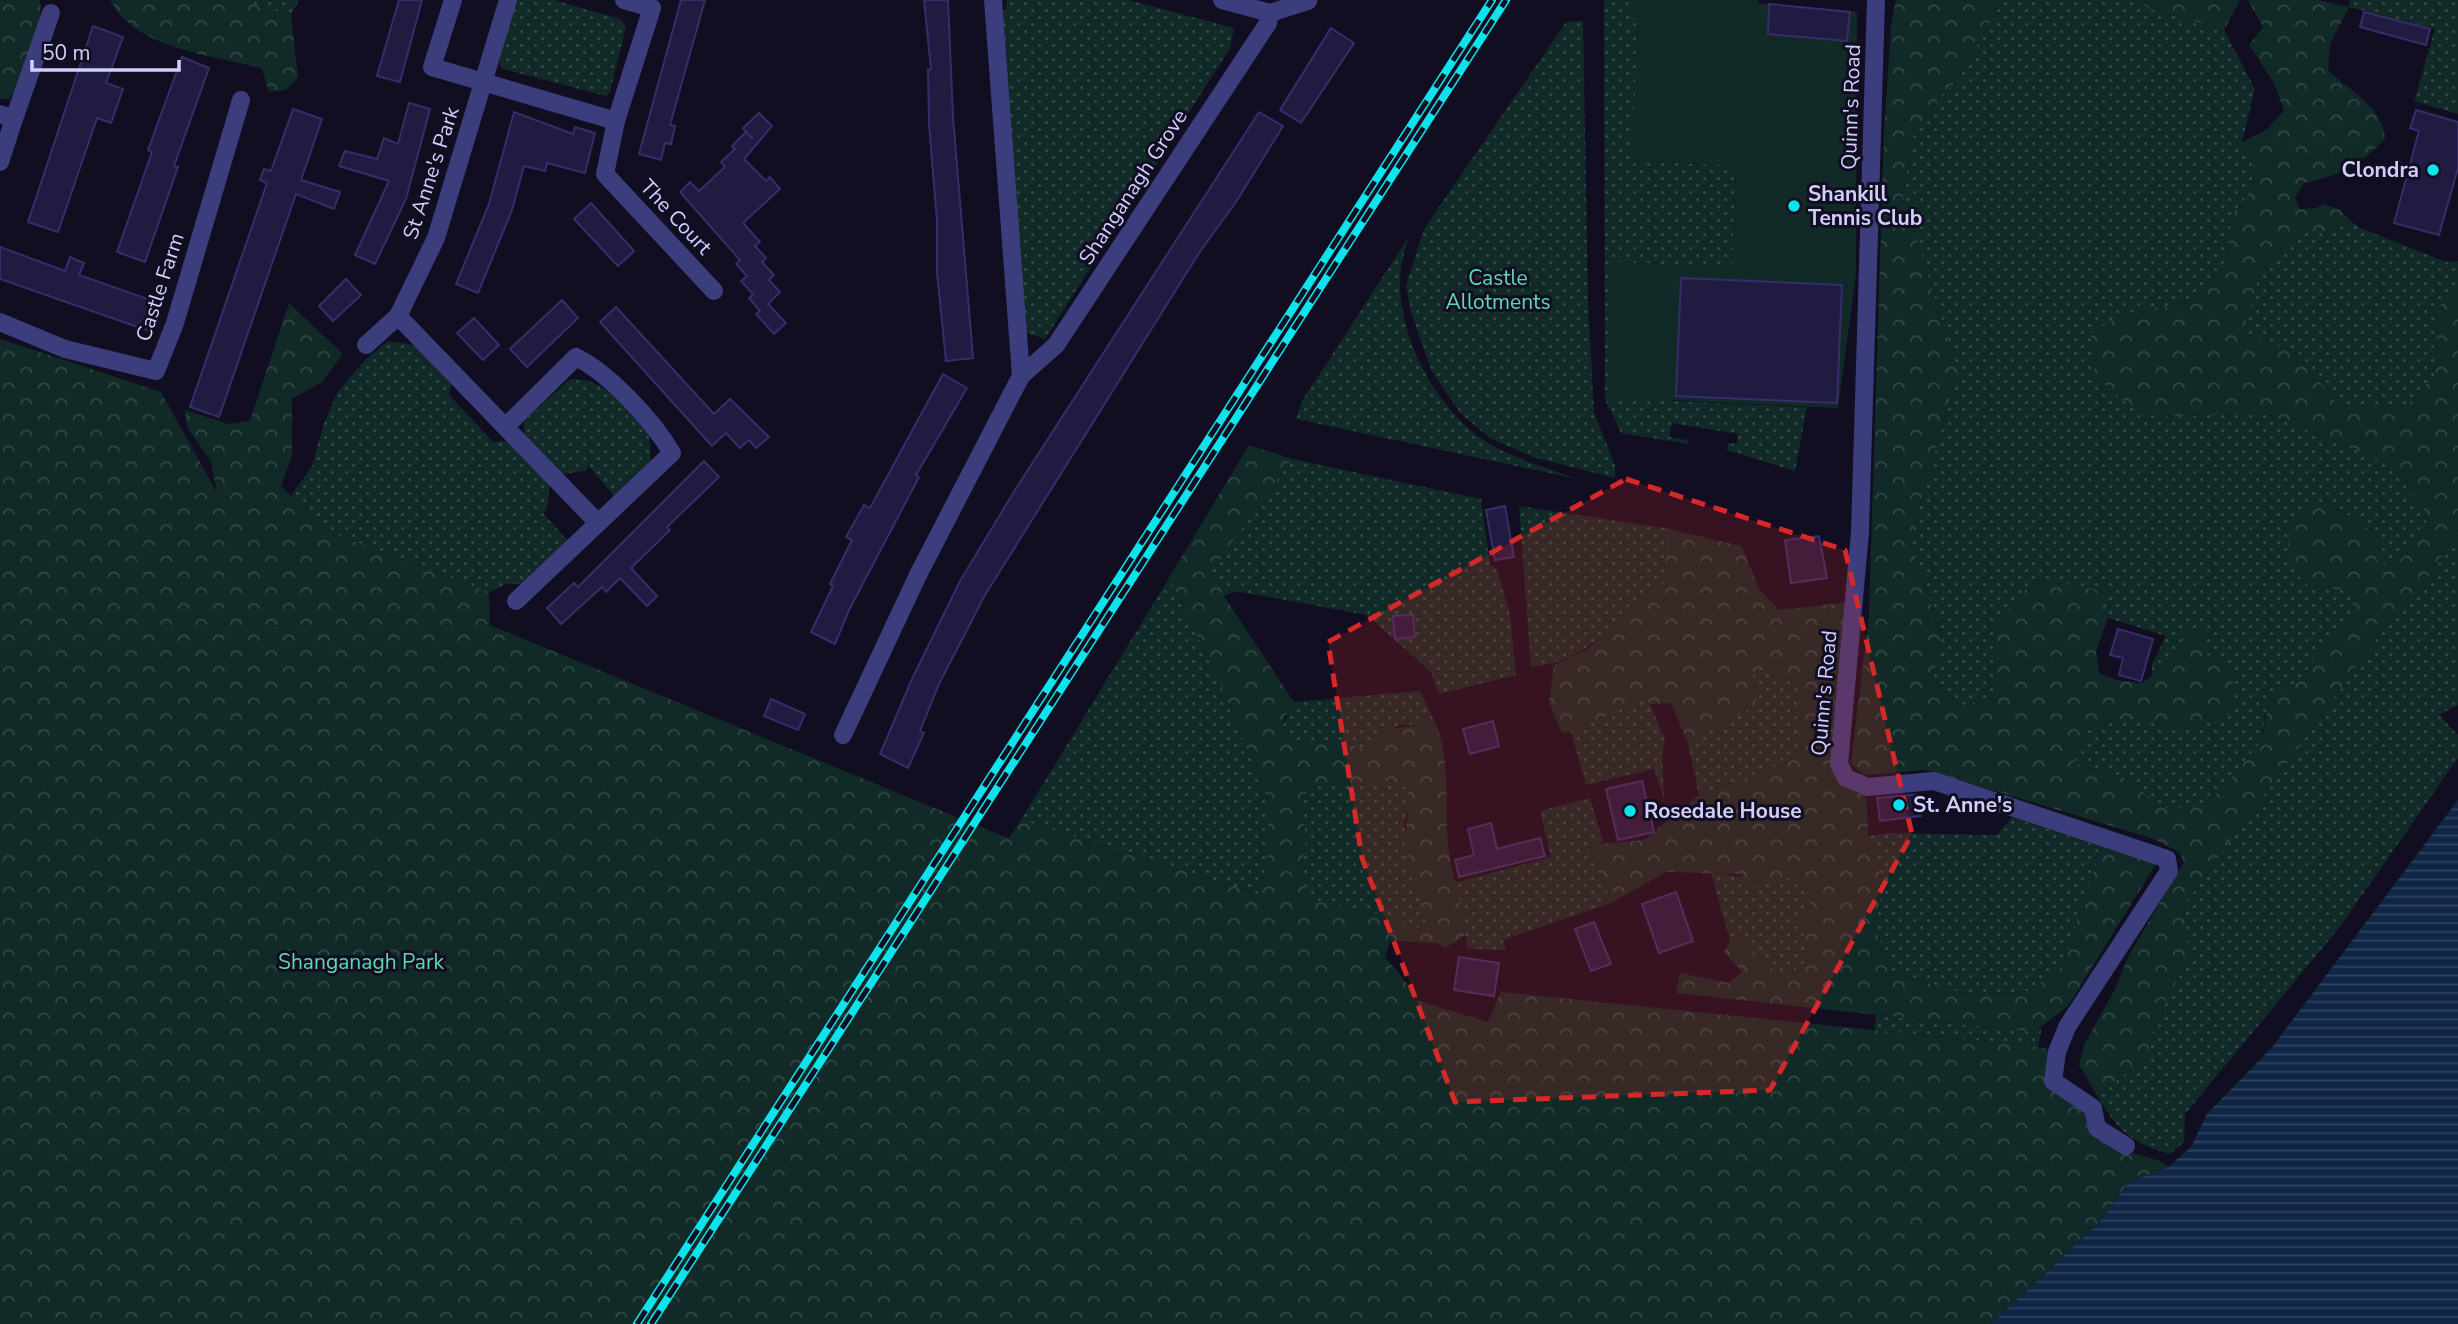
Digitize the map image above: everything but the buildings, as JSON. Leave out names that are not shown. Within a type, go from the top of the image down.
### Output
[{"type":"street","points":[[453,0],[432,67],[616,121],[652,8],[624,0]]},
{"type":"street","name":"St Anne's Park","points":[[366,345],[398,316],[436,238],[508,0]]},
{"type":"street","points":[[993,0],[1021,376]]},
{"type":"street","points":[[1222,0],[1270,13],[1308,1]]},
{"type":"street","name":"Quinn's Road","points":[[1877,0],[1860,532],[1839,764],[1846,778],[1868,787],[1934,780],[2167,859],[2169,871],[2067,1027],[2053,1066],[2053,1081],[2093,1108],[2097,1128],[2126,1146]]},
{"type":"street","points":[[0,162],[7,116],[51,13]]},
{"type":"street","name":"Shanganagh Grove","points":[[843,735],[918,575],[1021,376],[1056,345],[1268,23],[1270,13]]},
{"type":"street","name":"Castle Farm","points":[[0,323],[65,349],[156,371],[175,323],[241,100]]},
{"type":"street","name":"The Court","points":[[616,121],[605,174],[714,291]]},
{"type":"street","points":[[398,316],[598,523]]},
{"type":"street","points":[[506,426],[576,357],[592,365],[659,432],[672,453],[516,601]]},
{"type":"highlighted area","points":[[1626,479],[1845,550],[1912,834],[1770,1090],[1455,1102],[1362,858],[1328,642]]},
{"type":"green space","points":[[0,0],[40,0],[39,23],[32,51],[9,99],[0,99]]},
{"type":"green space","points":[[110,0],[238,0],[291,15],[298,77],[286,90],[269,92],[262,69],[199,54],[157,40],[122,17]]},
{"type":"green space","points":[[238,0],[299,0],[291,15]]},
{"type":"green space","points":[[515,0],[554,0],[620,19],[626,27],[610,92],[606,96],[503,69],[499,62]]},
{"type":"green space","points":[[1007,0],[1128,0],[1234,28],[1230,48],[1045,339],[1024,332],[1001,13],[1006,10]]},
{"type":"green space","points":[[1604,0],[1629,0],[1628,13],[1638,17],[1633,160],[1736,166],[1732,267],[1612,262],[1672,401],[1807,407],[1795,471],[1727,450],[1728,443],[1737,444],[1738,434],[1672,423],[1669,437],[1687,440],[1688,444],[1621,433],[1605,399]]},
{"type":"green space","name":"Shankill Tennis Club","points":[[1629,0],[1758,0],[1758,3],[1857,12],[1856,274],[1838,408],[1607,397],[1612,262],[1732,267],[1736,166],[1632,160],[1638,17],[1628,13]]},
{"type":"green space","points":[[1896,0],[2003,0],[1957,81],[1936,101],[1912,138],[1903,196],[1958,371],[1910,540],[1942,638],[1933,678],[1960,706],[1994,697],[1995,623],[2035,579],[2105,591],[2108,618],[2096,652],[2099,673],[2116,680],[2142,683],[2170,658],[2189,627],[2204,631],[2205,653],[2234,673],[2230,714],[2181,730],[2133,716],[2090,727],[2073,763],[2126,778],[2163,808],[2196,809],[2221,790],[2262,741],[2269,699],[2292,687],[2303,677],[2314,660],[2351,620],[2354,592],[2307,585],[2297,574],[2288,544],[2294,516],[2308,501],[2331,504],[2378,535],[2384,564],[2395,565],[2429,530],[2423,505],[2407,492],[2406,477],[2383,461],[2265,413],[2157,417],[2128,405],[2095,376],[2091,332],[2121,315],[2184,302],[2214,285],[2226,258],[2233,213],[2252,190],[2254,159],[2242,142],[2266,130],[2284,111],[2274,83],[2249,45],[2263,27],[2248,0],[2318,0],[2349,7],[2330,44],[2328,70],[2372,109],[2379,118],[2385,139],[2367,156],[2348,168],[2304,183],[2295,197],[2300,209],[2316,208],[2324,204],[2340,210],[2352,222],[2328,232],[2296,232],[2259,275],[2243,333],[2298,354],[2340,408],[2408,404],[2435,376],[2439,306],[2458,293],[2458,530],[2434,570],[2399,608],[2184,905],[2189,958],[2156,1020],[2147,1057],[2097,1095],[2079,1065],[2084,1045],[2116,987],[2129,955],[2184,862],[2179,852],[2154,839],[1926,770],[1864,775],[1851,764],[1869,614],[1884,133],[1891,25]]},
{"type":"green space","points":[[2003,0],[2133,0],[2151,9],[2224,30],[2255,89],[2242,142],[2254,159],[2252,190],[2233,214],[2226,258],[2214,285],[2184,302],[2121,315],[2157,417],[2265,413],[2383,461],[2406,477],[2407,492],[2423,505],[2429,531],[2394,565],[2383,564],[2378,535],[2331,504],[2307,585],[2355,592],[2351,620],[2314,660],[2303,677],[2292,687],[2280,691],[2265,716],[2262,741],[2221,790],[2196,809],[2162,808],[2126,778],[2073,763],[2090,727],[2133,716],[2181,730],[2230,714],[2205,653],[2189,627],[2165,666],[2152,676],[2152,664],[2166,636],[2108,618],[2104,591],[2035,579],[1995,623],[1994,697],[1960,706],[1933,678],[1942,637],[1910,540],[1958,371],[1903,196],[1912,138],[1936,101],[1957,81]]},
{"type":"green space","points":[[2133,0],[2240,0],[2224,30],[2151,9]]},
{"type":"green space","points":[[2350,0],[2458,0],[2458,114],[2414,101],[2435,29],[2349,7]]},
{"type":"green space","name":"Castle Allotments","points":[[1583,21],[1588,301],[1594,413],[1615,465],[1615,478],[1533,457],[1490,438],[1461,414],[1432,372],[1412,315],[1406,286],[1424,229],[1566,22]]},
{"type":"green space","points":[[2352,222],[2360,228],[2446,262],[2458,261],[2458,293],[2439,306],[2435,376],[2408,404],[2340,409],[2298,354],[2243,333],[2259,275],[2296,232],[2328,232]]},
{"type":"green space","points":[[1408,238],[1400,280],[1401,301],[1412,344],[1432,385],[1459,420],[1486,442],[1525,460],[1578,479],[1296,419],[1302,401]]},
{"type":"green space","name":"Shanganagh Park","points":[[289,303],[343,354],[322,382],[292,399],[292,455],[281,486],[324,530],[489,592],[490,625],[1005,837],[1009,838],[1021,820],[1261,895],[1268,849],[1268,801],[1215,671],[1169,578],[1249,445],[1292,459],[1208,576],[1235,591],[1224,596],[1294,702],[1293,709],[1285,716],[1281,729],[1293,740],[1334,740],[1366,749],[1378,741],[1384,730],[1419,725],[1433,718],[1443,748],[1448,845],[1464,936],[1445,948],[1438,943],[1390,941],[1385,957],[1409,986],[1416,1000],[1488,1022],[1501,992],[2038,1047],[2057,1052],[2053,1066],[2126,1151],[2160,1161],[2168,1167],[2128,1183],[2099,1223],[1991,1324],[0,1324],[0,339],[161,392],[217,493],[211,461],[187,427],[185,410],[228,424],[250,421]],"holes":[[[1389,781],[1407,788],[1409,804],[1405,853],[1428,932],[1387,916],[1307,899],[1302,867],[1306,840],[1301,799],[1314,785]]]},
{"type":"green space","points":[[388,341],[415,345],[452,378],[449,395],[493,442],[507,441],[550,483],[547,509],[543,513],[567,540],[523,584],[507,584],[489,592],[324,530],[291,496],[312,466],[323,426],[337,393],[364,361]]},
{"type":"green space","points":[[570,379],[595,383],[605,389],[649,434],[651,463],[614,496],[588,465],[586,471],[562,474],[524,433],[524,421]]},
{"type":"green space","points":[[1292,459],[1481,499],[1490,565],[1497,569],[1510,615],[1516,675],[1439,694],[1431,672],[1367,615],[1235,591],[1207,576]]},
{"type":"green space","points":[[1519,506],[1664,528],[1665,583],[1587,647],[1551,664],[1531,667]]},
{"type":"green space","points":[[1664,528],[1741,546],[1760,590],[1779,610],[1850,602],[1834,760],[1866,793],[1868,836],[1884,872],[1875,929],[1892,973],[1972,995],[2030,991],[2062,966],[2102,847],[2156,864],[2068,1006],[2034,1032],[1676,993],[1680,973],[1729,983],[1742,972],[1724,952],[1730,941],[1747,941],[1757,957],[1785,979],[1806,962],[1810,949],[1799,923],[1811,903],[1799,884],[1786,877],[1753,887],[1739,874],[1666,872],[1611,903],[1589,845],[1644,840],[1699,795],[1758,774],[1791,759],[1799,752],[1799,685],[1761,665],[1753,675],[1759,694],[1749,709],[1688,743],[1671,703],[1650,704],[1646,698],[1571,732],[1562,733],[1549,702],[1554,665],[1588,649],[1627,612],[1665,583]]},
{"type":"green space","points":[[2458,530],[2458,705],[2439,715],[2458,735],[2458,758],[2339,928],[2185,1114],[2184,1142],[2170,1154],[2135,1140],[2118,1126],[2097,1095],[2147,1057],[2156,1020],[2189,958],[2184,905],[2399,608],[2434,570]]},
{"type":"green space","points":[[1169,578],[1215,671],[1268,801],[1268,849],[1261,895],[1021,820]]},
{"type":"green space","points":[[1761,665],[1799,685],[1799,752],[1777,767],[1699,795],[1688,743],[1749,709],[1753,675]]},
{"type":"green space","points":[[1420,691],[1433,718],[1419,725],[1399,725],[1366,749],[1334,740],[1293,740],[1281,729],[1294,702]]},
{"type":"green space","points":[[1647,697],[1665,740],[1662,755],[1664,798],[1654,769],[1586,785],[1571,732]]},
{"type":"green space","points":[[1389,781],[1407,788],[1411,801],[1404,825],[1429,932],[1387,916],[1306,899],[1302,867],[1306,840],[1301,799],[1314,785]]},
{"type":"green space","points":[[1590,798],[1603,842],[1589,846],[1611,903],[1503,940],[1506,950],[1468,949],[1454,883],[1551,857],[1540,811]]},
{"type":"green space","points":[[2012,817],[2102,847],[2062,966],[2030,991],[1972,995],[1892,973],[1875,929],[1884,872],[1868,836],[1888,833],[1997,835]]},
{"type":"green space","points":[[1711,873],[1759,880],[1786,877],[1799,884],[1811,903],[1799,923],[1810,949],[1805,962],[1785,979],[1757,957],[1747,941],[1730,941]]},
{"type":"green space","points":[[1876,1015],[2034,1032],[2042,1027],[2038,1047],[1874,1030]]},
{"type":"water","points":[[2458,800],[2458,1324],[1991,1324],[2099,1223],[2128,1183],[2168,1167],[2191,1147],[2207,1114],[2273,1046]]},
{"type":"railway","points":[[637,1324],[1492,0]]},
{"type":"railway","points":[[651,1324],[1506,0]]},
{"type":"place","name":"Clondra","points":[[2433,170]]},
{"type":"place","name":"Shankill Tennis Club","points":[[1794,206]]},
{"type":"place","name":"St. Anne's","points":[[1899,805]]},
{"type":"place","name":"Rosedale House","points":[[1630,811]]}]
